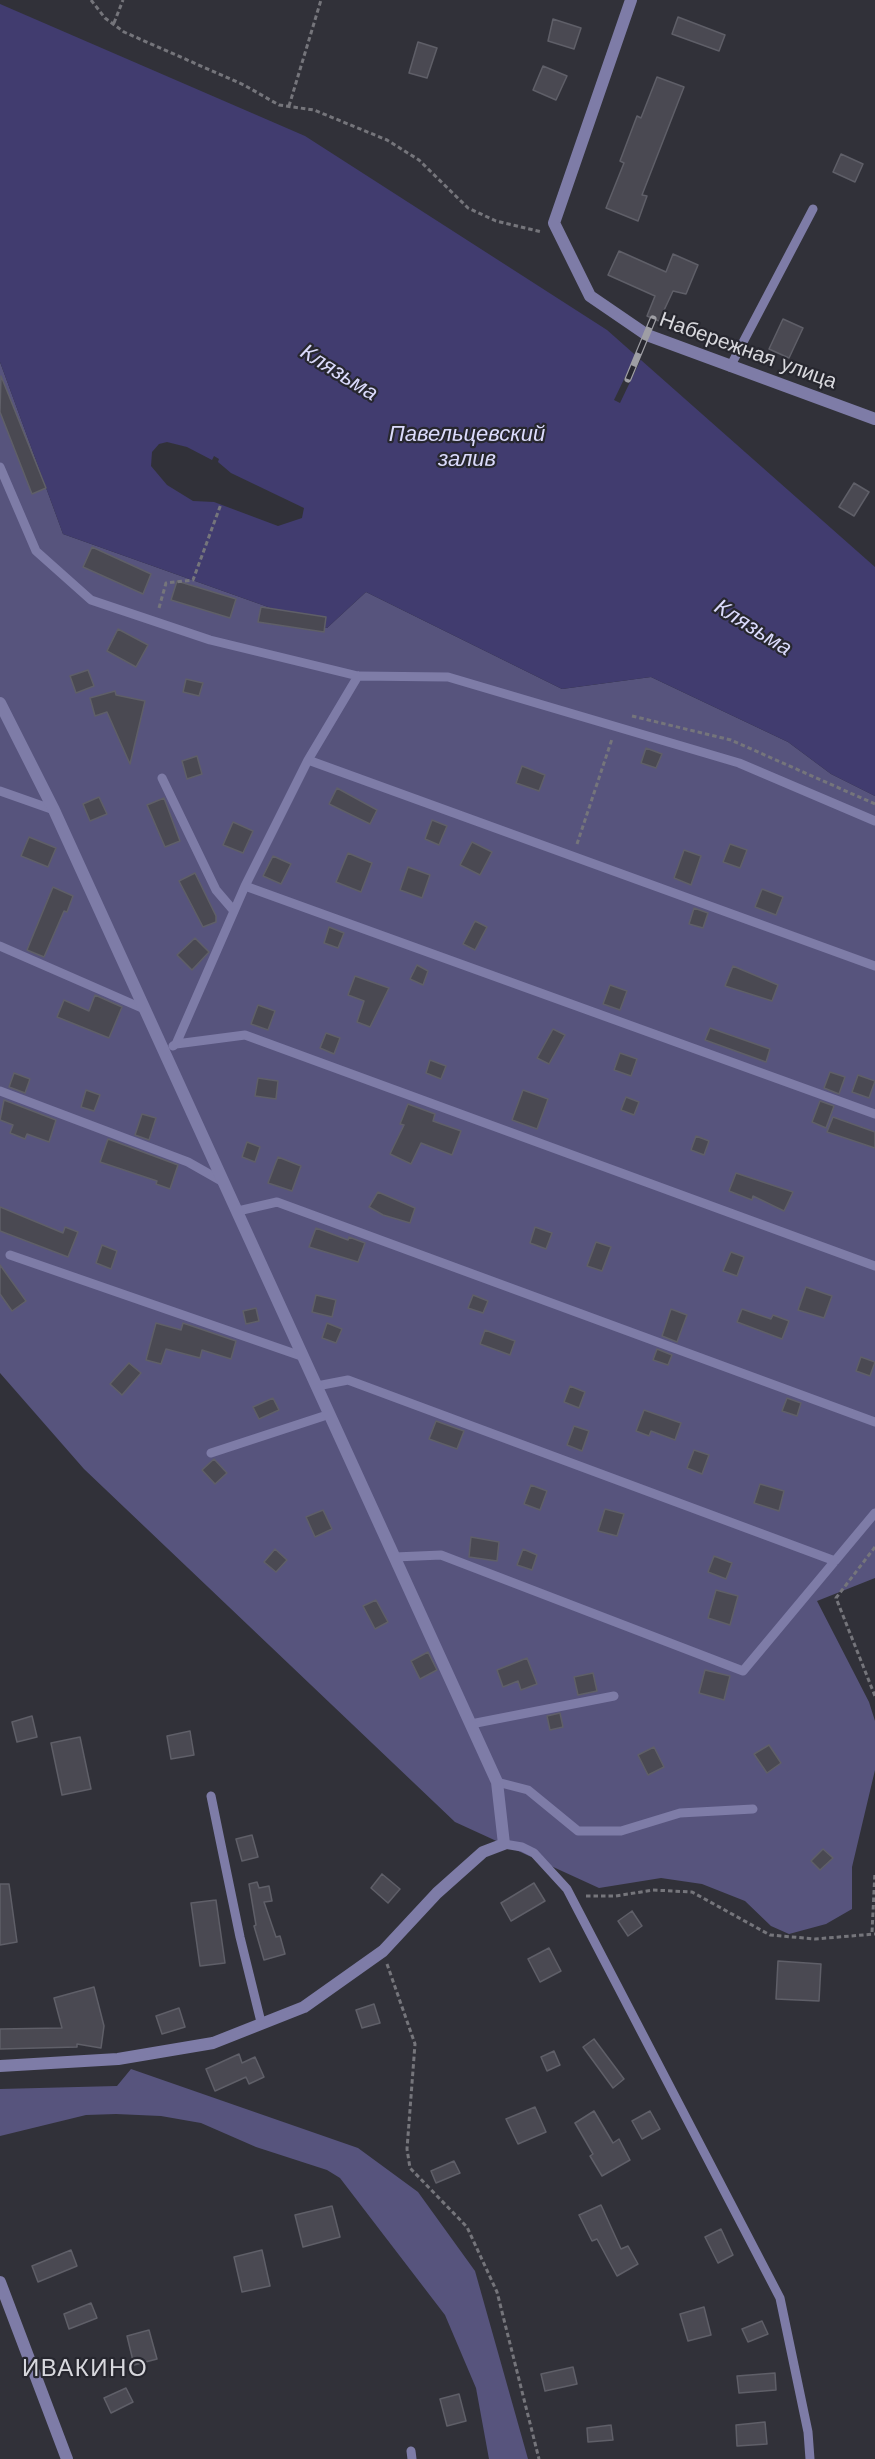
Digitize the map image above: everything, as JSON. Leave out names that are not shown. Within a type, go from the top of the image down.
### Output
[{"type":"street","name":"Набережная улица","points":[[631,0],[554,223],[590,296],[647,335],[875,418]]},
{"type":"street","points":[[0,703],[54,810],[497,1782],[504,1844],[483,1852],[437,1893],[383,1951],[304,2007],[261,2022],[213,2043],[118,2059],[0,2066]]},
{"type":"street","points":[[0,2282],[67,2459]]},
{"type":"lane","points":[[730,367],[813,209]]},
{"type":"lane","points":[[0,467],[36,550],[91,600],[210,640],[358,676],[448,677],[739,763],[875,821]]},
{"type":"lane","points":[[176,1044],[245,886],[308,760],[358,676]]},
{"type":"lane","points":[[308,760],[875,966]]},
{"type":"lane","points":[[162,778],[216,890],[234,911]]},
{"type":"lane","points":[[0,791],[54,810]]},
{"type":"lane","points":[[245,886],[875,1114]]},
{"type":"lane","points":[[0,946],[144,1009]]},
{"type":"lane","points":[[163,1049],[176,1044],[245,1035],[875,1266]]},
{"type":"lane","points":[[0,1091],[188,1162],[225,1183]]},
{"type":"lane","points":[[238,1211],[277,1202],[875,1422]]},
{"type":"lane","points":[[10,1255],[304,1357]]},
{"type":"lane","points":[[317,1386],[348,1380],[835,1561]]},
{"type":"lane","points":[[211,1453],[330,1414]]},
{"type":"lane","points":[[395,1557],[441,1555],[743,1671],[875,1513]]},
{"type":"lane","points":[[471,1724],[614,1696]]},
{"type":"lane","points":[[497,1782],[528,1790],[578,1831],[621,1831],[680,1813],[753,1809]]},
{"type":"lane","points":[[211,1796],[240,1937],[261,2022]]},
{"type":"lane","points":[[504,1844],[522,1847],[534,1853],[567,1889],[780,2298],[808,2432],[810,2459]]},
{"type":"path","points":[[91,0],[113,24],[124,32],[244,85],[279,105],[314,110],[387,140],[419,160],[468,208],[496,221],[562,238]]},
{"type":"path","points":[[113,24],[123,0]]},
{"type":"path","points":[[289,106],[321,0]]},
{"type":"path","points":[[155,622],[166,583],[193,580],[221,504]]},
{"type":"path","points":[[875,1546],[836,1598],[875,1696]]},
{"type":"path","points":[[567,1889],[587,1896],[616,1896],[653,1890],[692,1892],[770,1935],[815,1939],[873,1933],[875,1872]]},
{"type":"path","points":[[383,1951],[415,2044],[407,2149],[410,2168],[467,2226],[497,2292],[539,2459]]},
{"type":"shaded area","points":[[0,362],[63,534],[327,628],[366,592],[562,689],[651,677],[788,742],[831,774],[875,796],[875,1578],[817,1601],[869,1702],[875,1721],[875,1770],[852,1867],[852,1909],[826,1924],[789,1934],[771,1926],[745,1901],[702,1884],[661,1878],[599,1888],[455,1822],[84,1469],[0,1373]]},
{"type":"shaded area","points":[[131,2069],[358,2148],[418,2192],[475,2271],[528,2459],[489,2459],[476,2388],[445,2315],[340,2178],[327,2170],[256,2147],[201,2123],[161,2116],[86,2115],[0,2136],[0,2089],[117,2086]]},
{"type":"water","name":"Павельцевский залив","points":[[0,4],[305,136],[607,330],[875,567],[875,796],[831,774],[788,742],[651,677],[562,689],[366,592],[327,628],[63,534],[0,362]],"holes":[[[167,442],[187,447],[212,460],[214,456],[231,473],[304,508],[302,518],[278,526],[214,502],[193,501],[167,485],[151,466],[152,452],[159,444]]]},
{"type":"pier","points":[[637,352],[642,357],[620,403],[614,400]]},
{"type":"building","points":[[678,17],[725,35],[719,51],[672,34]]},
{"type":"building","points":[[553,19],[581,28],[574,49],[548,41]]},
{"type":"building","points":[[418,42],[437,48],[427,78],[409,73]]},
{"type":"building","points":[[543,66],[567,76],[556,100],[533,90]]},
{"type":"building","points":[[657,77],[684,87],[642,195],[647,196],[638,221],[606,208],[624,163],[620,161],[637,116],[641,118]]},
{"type":"building","points":[[841,154],[863,164],[855,182],[833,172]]},
{"type":"building","points":[[619,251],[666,272],[673,254],[698,265],[686,294],[673,291],[659,321],[647,316],[655,296],[608,275]]},
{"type":"building","points":[[783,319],[803,328],[789,358],[769,349]]},
{"type":"building","points":[[1,376],[46,488],[32,494],[0,412]]},
{"type":"building","points":[[854,483],[869,492],[854,516],[839,507]]},
{"type":"building","points":[[92,547],[151,574],[143,594],[83,567]]},
{"type":"building","points":[[177,581],[236,599],[230,618],[171,600]]},
{"type":"building","points":[[261,607],[326,617],[324,632],[258,622]]},
{"type":"building","points":[[118,629],[148,645],[136,667],[107,651]]},
{"type":"building","points":[[88,670],[94,686],[76,693],[70,676]]},
{"type":"building","points":[[186,679],[203,683],[199,696],[183,692]]},
{"type":"building","points":[[115,691],[116,695],[145,701],[130,764],[107,712],[95,716],[90,698]]},
{"type":"building","points":[[646,748],[662,754],[656,768],[641,763]]},
{"type":"building","points":[[197,756],[202,774],[187,779],[182,761]]},
{"type":"building","points":[[522,766],[545,775],[539,791],[516,783]]},
{"type":"building","points":[[337,788],[377,810],[370,824],[329,804]]},
{"type":"building","points":[[99,797],[107,814],[90,821],[83,804]]},
{"type":"building","points":[[164,798],[180,841],[165,847],[147,805]]},
{"type":"building","points":[[432,820],[447,826],[439,845],[425,839]]},
{"type":"building","points":[[233,822],[253,831],[243,853],[223,845]]},
{"type":"building","points":[[29,837],[56,848],[48,867],[21,856]]},
{"type":"building","points":[[472,842],[492,852],[480,875],[460,865]]},
{"type":"building","points":[[730,844],[747,850],[740,868],[723,862]]},
{"type":"building","points":[[684,850],[701,856],[691,885],[674,878]]},
{"type":"building","points":[[348,853],[372,863],[361,892],[336,882]]},
{"type":"building","points":[[273,856],[291,864],[281,884],[263,876]]},
{"type":"building","points":[[408,867],[430,875],[422,898],[400,890]]},
{"type":"building","points":[[195,873],[216,916],[216,922],[203,927],[179,881]]},
{"type":"building","points":[[53,887],[73,896],[44,957],[27,950]]},
{"type":"building","points":[[762,889],[783,897],[776,915],[755,907]]},
{"type":"building","points":[[694,908],[708,913],[703,928],[689,924]]},
{"type":"building","points":[[475,921],[487,927],[475,950],[463,944]]},
{"type":"building","points":[[329,927],[344,933],[338,948],[324,943]]},
{"type":"building","points":[[195,938],[209,952],[192,970],[177,955]]},
{"type":"building","points":[[417,965],[428,971],[423,985],[410,979]]},
{"type":"building","points":[[733,966],[778,985],[772,1001],[725,986]]},
{"type":"building","points":[[355,976],[389,988],[370,1027],[357,1022],[364,1001],[348,995]]},
{"type":"building","points":[[610,985],[627,991],[620,1010],[603,1004]]},
{"type":"building","points":[[95,995],[122,1007],[109,1038],[57,1017],[64,1000],[89,1011]]},
{"type":"building","points":[[258,1005],[275,1011],[268,1030],[251,1024]]},
{"type":"building","points":[[710,1028],[770,1049],[766,1062],[705,1040]]},
{"type":"building","points":[[553,1029],[565,1035],[549,1064],[537,1058]]},
{"type":"building","points":[[326,1033],[340,1038],[334,1054],[320,1048]]},
{"type":"building","points":[[620,1053],[637,1059],[631,1076],[614,1070]]},
{"type":"building","points":[[430,1060],[446,1066],[441,1079],[426,1073]]},
{"type":"building","points":[[830,1072],[845,1077],[839,1094],[824,1088]]},
{"type":"building","points":[[14,1073],[30,1079],[25,1093],[9,1087]]},
{"type":"building","points":[[858,1075],[875,1081],[869,1098],[852,1092]]},
{"type":"building","points":[[258,1078],[278,1081],[276,1099],[255,1096]]},
{"type":"building","points":[[86,1090],[100,1095],[94,1111],[81,1107]]},
{"type":"building","points":[[523,1090],[548,1099],[537,1129],[512,1120]]},
{"type":"building","points":[[626,1097],[639,1102],[634,1115],[621,1110]]},
{"type":"building","points":[[4,1100],[56,1120],[49,1142],[27,1134],[25,1139],[10,1133],[13,1125],[0,1120]]},
{"type":"building","points":[[820,1101],[834,1106],[826,1128],[812,1122]]},
{"type":"building","points":[[408,1104],[435,1114],[433,1121],[461,1131],[452,1155],[421,1143],[411,1164],[390,1154],[404,1125],[400,1124]]},
{"type":"building","points":[[142,1114],[156,1118],[149,1140],[135,1135]]},
{"type":"building","points":[[833,1117],[875,1132],[875,1148],[827,1132]]},
{"type":"building","points":[[696,1136],[709,1141],[704,1155],[691,1150]]},
{"type":"building","points":[[108,1139],[178,1165],[170,1189],[156,1184],[157,1181],[100,1162]]},
{"type":"building","points":[[247,1142],[260,1147],[255,1162],[242,1157]]},
{"type":"building","points":[[278,1157],[301,1166],[292,1191],[268,1183]]},
{"type":"building","points":[[736,1173],[793,1192],[784,1211],[753,1196],[752,1200],[729,1191]]},
{"type":"building","points":[[378,1192],[415,1208],[410,1223],[383,1215],[369,1207]]},
{"type":"building","points":[[0,1207],[63,1233],[65,1227],[78,1232],[68,1257],[0,1231]]},
{"type":"building","points":[[535,1227],[552,1233],[546,1249],[530,1243]]},
{"type":"building","points":[[316,1228],[348,1240],[349,1237],[365,1243],[358,1262],[309,1247]]},
{"type":"building","points":[[596,1242],[611,1247],[602,1271],[587,1266]]},
{"type":"building","points":[[102,1245],[117,1251],[111,1269],[96,1263]]},
{"type":"building","points":[[731,1252],[744,1257],[737,1276],[723,1271]]},
{"type":"building","points":[[0,1265],[26,1301],[12,1311],[0,1294]]},
{"type":"building","points":[[806,1287],[832,1296],[824,1318],[798,1310]]},
{"type":"building","points":[[316,1295],[336,1300],[332,1317],[312,1312]]},
{"type":"building","points":[[473,1295],[488,1301],[483,1313],[468,1308]]},
{"type":"building","points":[[256,1308],[259,1321],[246,1324],[243,1311]]},
{"type":"building","points":[[671,1309],[687,1315],[677,1342],[662,1336]]},
{"type":"building","points":[[742,1309],[771,1319],[773,1315],[789,1321],[782,1339],[737,1322]]},
{"type":"building","points":[[156,1323],[181,1330],[183,1323],[236,1341],[231,1359],[202,1350],[200,1358],[166,1349],[161,1364],[146,1360]]},
{"type":"building","points":[[327,1323],[342,1329],[336,1343],[322,1338]]},
{"type":"building","points":[[485,1330],[515,1341],[510,1355],[480,1344]]},
{"type":"building","points":[[657,1349],[672,1355],[668,1365],[653,1360]]},
{"type":"building","points":[[861,1357],[875,1362],[870,1376],[856,1371]]},
{"type":"building","points":[[129,1363],[141,1373],[122,1395],[110,1384]]},
{"type":"building","points":[[570,1386],[585,1392],[579,1408],[564,1402]]},
{"type":"building","points":[[273,1398],[279,1410],[259,1419],[253,1407]]},
{"type":"building","points":[[787,1398],[801,1403],[797,1416],[782,1411]]},
{"type":"building","points":[[644,1410],[681,1423],[675,1440],[651,1431],[649,1436],[636,1431]]},
{"type":"building","points":[[436,1421],[464,1431],[457,1449],[429,1439]]},
{"type":"building","points":[[574,1426],[589,1431],[582,1451],[567,1445]]},
{"type":"building","points":[[694,1450],[709,1455],[702,1474],[687,1468]]},
{"type":"building","points":[[214,1459],[227,1473],[215,1484],[202,1470]]},
{"type":"building","points":[[760,1484],[784,1491],[779,1511],[754,1503]]},
{"type":"building","points":[[531,1485],[547,1491],[540,1510],[524,1504]]},
{"type":"building","points":[[605,1509],[624,1514],[617,1536],[598,1531]]},
{"type":"building","points":[[323,1510],[332,1529],[315,1537],[306,1517]]},
{"type":"building","points":[[471,1537],[499,1542],[497,1561],[469,1557]]},
{"type":"building","points":[[275,1549],[287,1560],[276,1572],[264,1562]]},
{"type":"building","points":[[523,1549],[537,1555],[532,1570],[517,1565]]},
{"type":"building","points":[[714,1556],[732,1563],[726,1579],[708,1572]]},
{"type":"building","points":[[716,1590],[738,1596],[730,1625],[708,1618]]},
{"type":"building","points":[[376,1600],[388,1622],[375,1629],[363,1606]]},
{"type":"building","points":[[428,1652],[437,1670],[420,1679],[411,1661]]},
{"type":"building","points":[[527,1658],[537,1684],[521,1690],[518,1681],[503,1687],[497,1670]]},
{"type":"building","points":[[705,1670],[730,1676],[724,1700],[699,1693]]},
{"type":"building","points":[[593,1673],[597,1691],[578,1695],[574,1677]]},
{"type":"building","points":[[560,1713],[563,1727],[550,1730],[547,1716]]},
{"type":"building","points":[[32,1716],[37,1737],[17,1742],[12,1722]]},
{"type":"building","points":[[190,1731],[194,1755],[171,1759],[167,1736]]},
{"type":"building","points":[[80,1737],[91,1789],[62,1795],[51,1743]]},
{"type":"building","points":[[769,1745],[781,1763],[767,1773],[754,1754]]},
{"type":"building","points":[[654,1747],[664,1767],[648,1775],[638,1755]]},
{"type":"building","points":[[252,1835],[258,1857],[242,1861],[236,1839]]},
{"type":"building","points":[[823,1849],[833,1858],[820,1870],[811,1861]]},
{"type":"building","points":[[382,1874],[400,1889],[388,1903],[371,1888]]},
{"type":"building","points":[[257,1882],[259,1888],[269,1886],[272,1901],[264,1902],[276,1937],[280,1936],[285,1954],[264,1960],[254,1926],[256,1925],[249,1884]]},
{"type":"building","points":[[534,1883],[545,1901],[511,1921],[501,1903]]},
{"type":"building","points":[[0,1884],[9,1884],[17,1942],[0,1945]]},
{"type":"building","points":[[216,1900],[225,1963],[200,1966],[191,1903]]},
{"type":"building","points":[[632,1911],[642,1926],[628,1936],[618,1921]]},
{"type":"building","points":[[549,1948],[561,1971],[540,1982],[528,1959]]},
{"type":"building","points":[[778,1961],[821,1964],[819,2001],[776,1999]]},
{"type":"building","points":[[94,1987],[104,2026],[101,2048],[77,2044],[77,2047],[0,2049],[0,2029],[62,2028],[54,1998]]},
{"type":"building","points":[[374,2004],[380,2023],[362,2028],[356,2010]]},
{"type":"building","points":[[179,2008],[185,2027],[162,2034],[156,2016]]},
{"type":"building","points":[[594,2039],[624,2079],[613,2088],[583,2047]]},
{"type":"building","points":[[554,2051],[560,2065],[547,2071],[541,2057]]},
{"type":"building","points":[[239,2054],[242,2063],[255,2057],[264,2077],[249,2084],[246,2077],[215,2091],[206,2069]]},
{"type":"building","points":[[535,2107],[546,2132],[518,2144],[506,2119]]},
{"type":"building","points":[[594,2111],[613,2143],[619,2139],[630,2160],[602,2176],[590,2156],[593,2154],[575,2123]]},
{"type":"building","points":[[650,2111],[660,2129],[642,2139],[632,2121]]},
{"type":"building","points":[[454,2161],[460,2173],[436,2183],[431,2171]]},
{"type":"building","points":[[601,2205],[621,2249],[628,2246],[638,2264],[617,2276],[597,2239],[592,2241],[579,2215]]},
{"type":"building","points":[[332,2206],[340,2237],[303,2247],[295,2215]]},
{"type":"building","points":[[721,2229],[733,2255],[718,2263],[705,2237]]},
{"type":"building","points":[[71,2250],[77,2266],[38,2282],[32,2266]]},
{"type":"building","points":[[262,2250],[270,2286],[242,2292],[234,2257]]},
{"type":"building","points":[[91,2303],[97,2318],[69,2329],[64,2314]]},
{"type":"building","points":[[704,2307],[711,2335],[688,2341],[680,2314]]},
{"type":"building","points":[[762,2321],[768,2334],[748,2342],[742,2329]]},
{"type":"building","points":[[149,2330],[157,2359],[134,2365],[127,2336]]},
{"type":"building","points":[[573,2367],[577,2384],[545,2391],[541,2374]]},
{"type":"building","points":[[775,2373],[776,2390],[739,2393],[737,2376]]},
{"type":"building","points":[[126,2388],[133,2402],[111,2413],[104,2398]]},
{"type":"building","points":[[459,2394],[466,2421],[447,2426],[440,2399]]},
{"type":"building","points":[[765,2422],[767,2444],[737,2446],[736,2425]]},
{"type":"building","points":[[611,2425],[613,2440],[588,2442],[587,2428]]},
{"type":"railway","points":[[628,379],[653,319]]},
{"type":"district","name":"ИВАКИНО","points":[[85,2369]]},
{"type":"water label","name":"Клязьма","points":[[339,373]]},
{"type":"water label","name":"Клязьма","points":[[753,628]]}]
